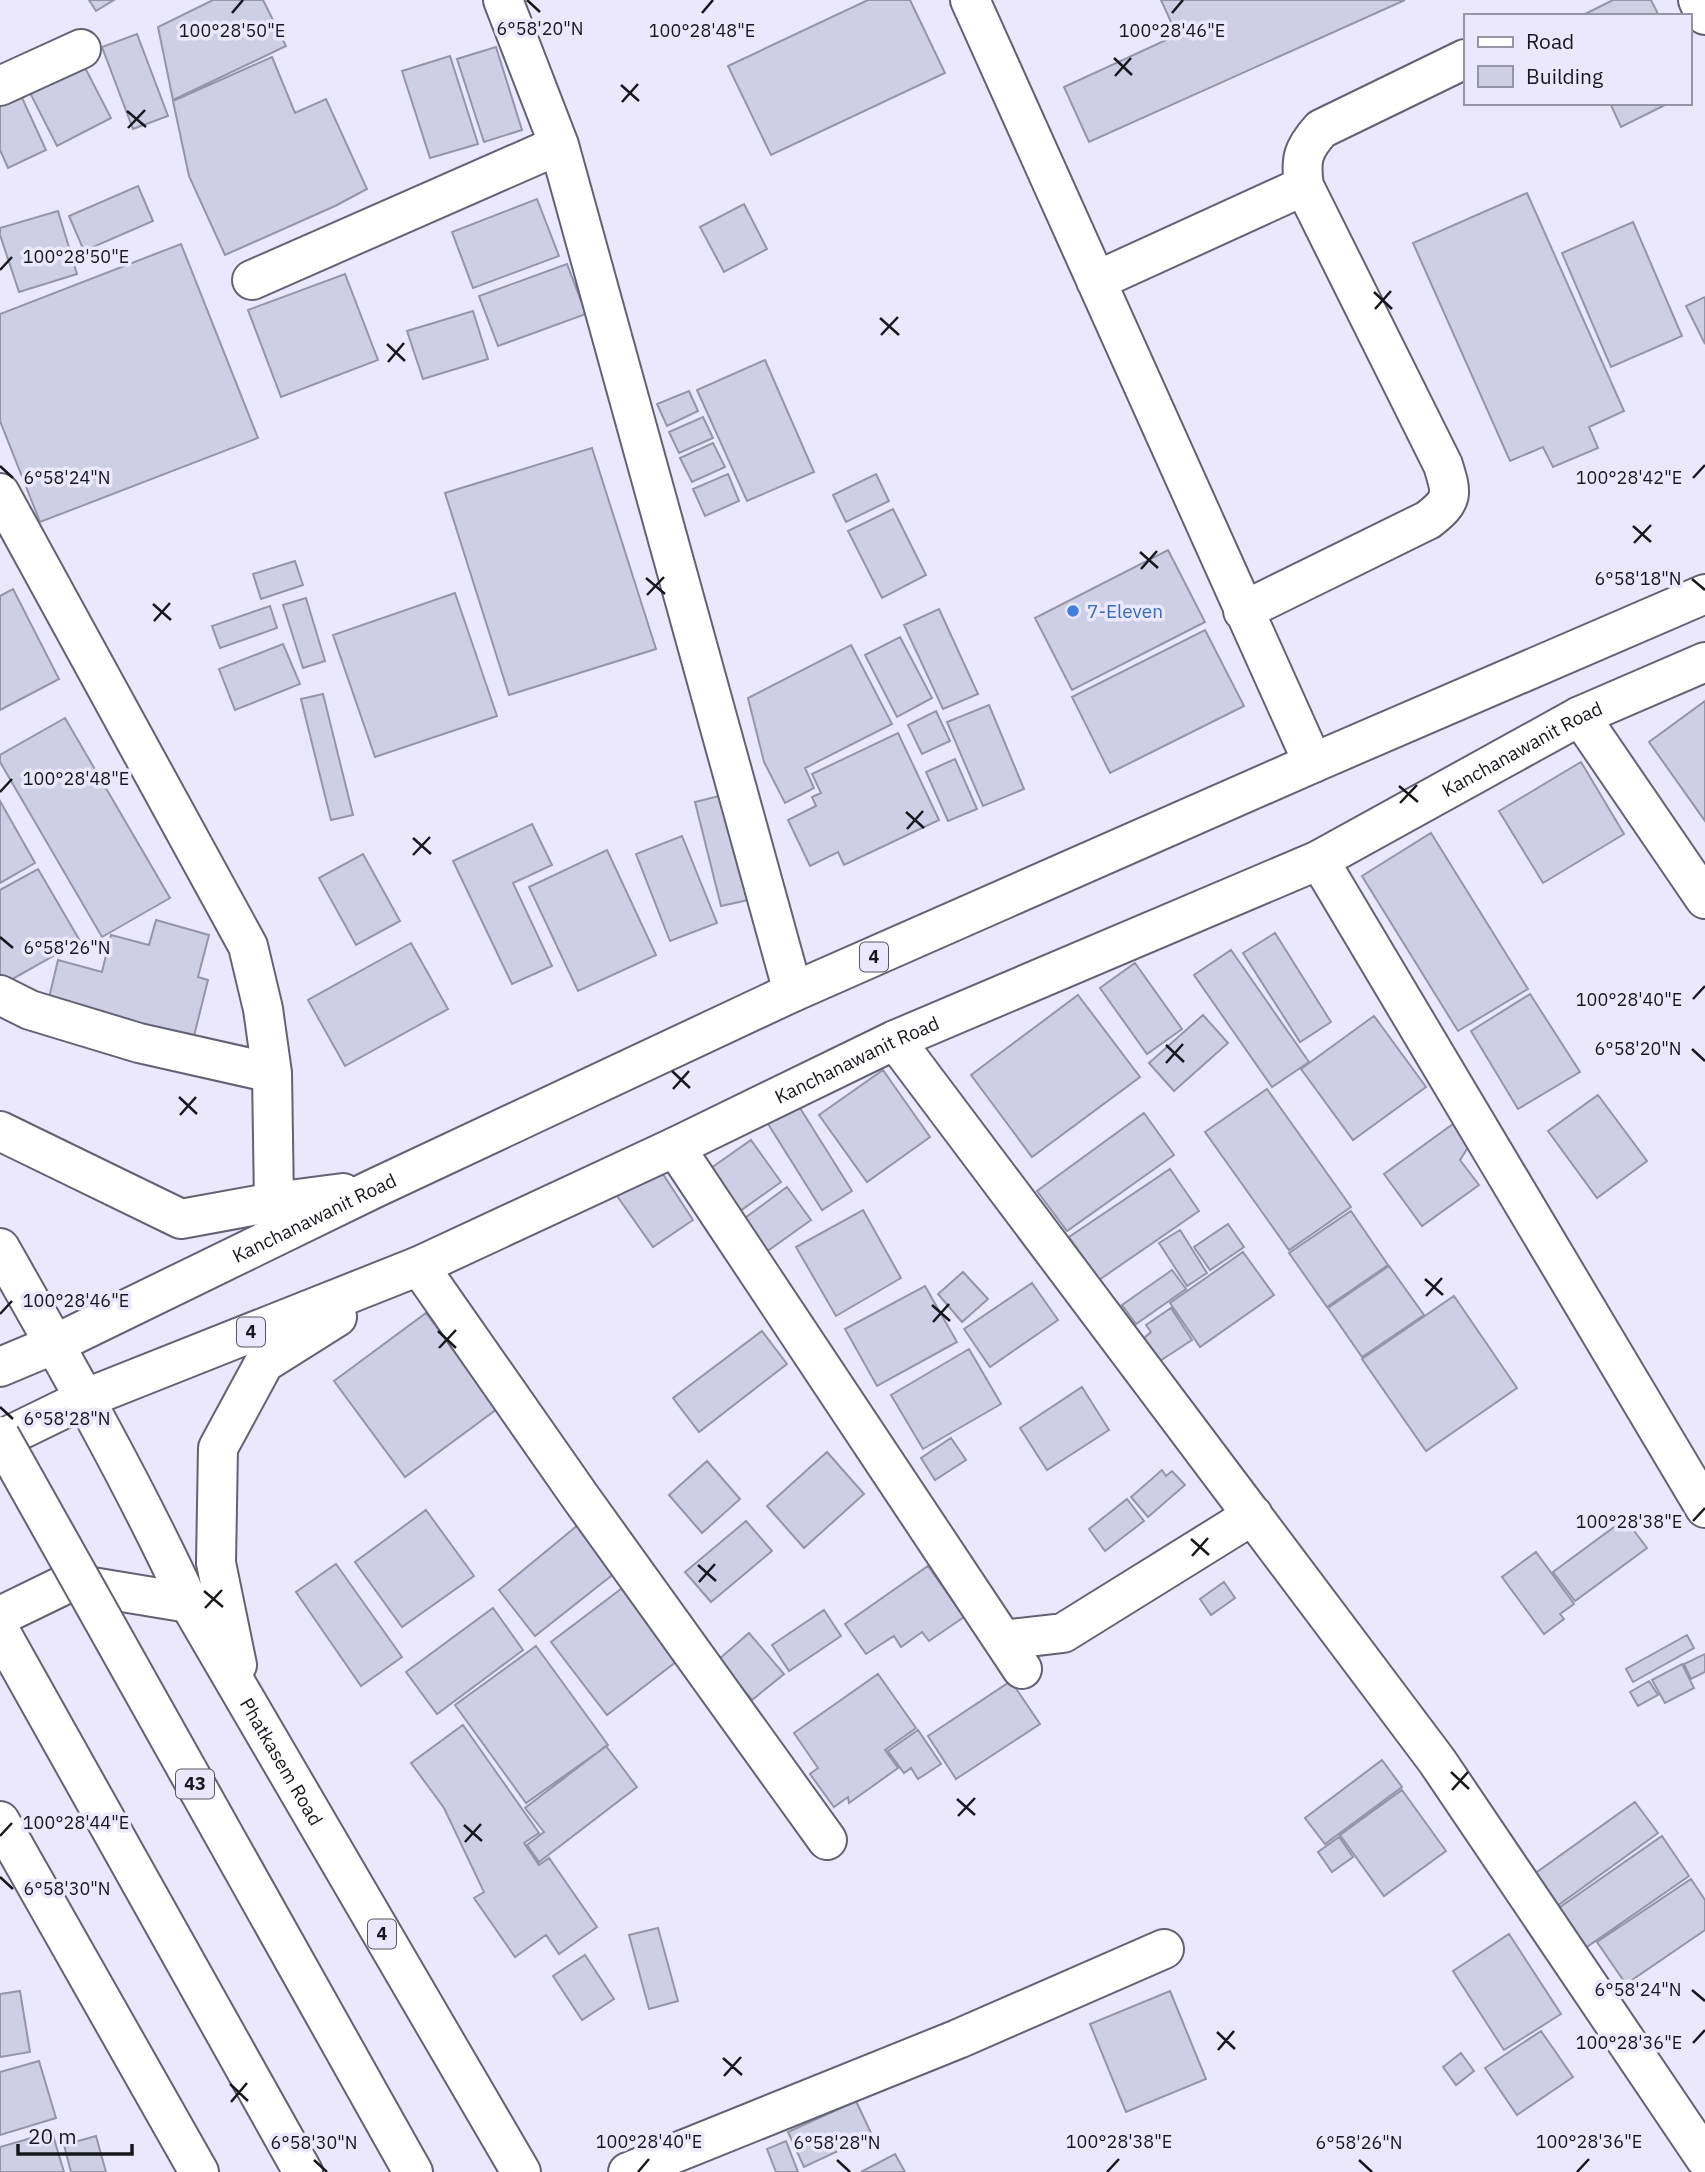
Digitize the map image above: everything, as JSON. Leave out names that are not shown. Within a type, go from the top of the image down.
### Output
[{"type":"main road","points":[[503,0],[559,145],[793,992]]},
{"type":"main road","points":[[970,0],[1313,763]]},
{"type":"main road","points":[[1698,0],[1705,15]]},
{"type":"main road","points":[[0,86],[81,49]]},
{"type":"main road","points":[[1243,611],[1428,520],[1446,507],[1451,491],[1443,465],[1304,186],[1301,166],[1307,145],[1321,129],[1464,59]]},
{"type":"main road","points":[[252,280],[559,145]]},
{"type":"main road","points":[[1096,281],[1304,186]]},
{"type":"main road","points":[[0,493],[248,946],[264,1009],[272,1073],[274,1202]]},
{"type":"main road","name":"Kanchanawanit Road","points":[[0,1367],[55,1345],[373,1189],[793,992],[1705,594]]},
{"type":"main road","name":"Kanchanawanit Road","points":[[0,1438],[84,1399],[419,1266],[675,1147],[895,1040],[1319,860],[1580,716],[1705,662]]},
{"type":"main road","points":[[1580,716],[1705,899]]},
{"type":"main road","points":[[1319,860],[1705,1508]]},
{"type":"main road","points":[[0,995],[30,1010],[139,1043],[272,1073]]},
{"type":"main road","points":[[895,1040],[1437,1761],[1705,2158]]},
{"type":"main road","points":[[0,1131],[181,1219],[274,1202],[373,1189]]},
{"type":"main road","points":[[675,1147],[1013,1654],[1063,1633],[1252,1515]]},
{"type":"main road","name":"Phatkasem Road","points":[[0,1248],[84,1399],[167,1555],[189,1603],[521,2172]]},
{"type":"main road","points":[[244,1695],[216,1563],[218,1448],[264,1363],[419,1266],[581,1498],[827,1840]]},
{"type":"main road","name":"43","points":[[0,1438],[413,2172]]},
{"type":"main road","points":[[0,1616],[68,1583],[189,1603]]},
{"type":"main road","points":[[0,1631],[303,2172]]},
{"type":"main road","points":[[0,1821],[199,2172]]},
{"type":"main road","points":[[628,2172],[958,2039],[1164,1949]]},
{"type":"building","points":[[89,0],[114,0],[96,11]]},
{"type":"building","points":[[213,0],[263,0],[286,46],[173,100],[158,27]]},
{"type":"building","points":[[868,0],[910,0],[945,73],[771,155],[728,66]]},
{"type":"building","points":[[1161,0],[1405,0],[1089,142],[1064,87],[1177,35]]},
{"type":"building","points":[[1613,0],[1651,0],[1658,14],[1585,14]]},
{"type":"building","points":[[137,34],[168,116],[133,129],[102,47]]},
{"type":"building","points":[[496,47],[522,130],[484,142],[457,59]]},
{"type":"building","points":[[450,56],[478,144],[430,158],[402,71]]},
{"type":"building","points":[[272,57],[295,113],[326,99],[367,189],[225,255],[189,176],[173,101]]},
{"type":"building","points":[[80,58],[111,118],[57,146],[26,85]]},
{"type":"building","points":[[17,87],[46,150],[8,168],[0,150],[0,95]]},
{"type":"building","points":[[1611,105],[1665,105],[1621,127]]},
{"type":"building","points":[[138,186],[153,221],[84,251],[69,216]]},
{"type":"building","points":[[1527,193],[1624,411],[1589,427],[1598,448],[1553,467],[1543,447],[1510,461],[1413,243]]},
{"type":"building","points":[[537,199],[559,256],[473,288],[452,232]]},
{"type":"building","points":[[744,204],[767,249],[724,272],[700,227]]},
{"type":"building","points":[[58,211],[77,274],[19,292],[0,228]]},
{"type":"building","points":[[1633,222],[1682,336],[1611,367],[1562,253]]},
{"type":"building","points":[[181,244],[258,438],[40,522],[0,421],[0,314]]},
{"type":"building","points":[[567,264],[586,314],[498,346],[479,296]]},
{"type":"building","points":[[345,274],[378,360],[281,397],[248,310]]},
{"type":"building","points":[[1705,297],[1705,344],[1686,306]]},
{"type":"building","points":[[473,311],[488,359],[423,379],[407,331]]},
{"type":"building","points":[[765,360],[814,472],[747,501],[697,390]]},
{"type":"building","points":[[689,391],[698,411],[667,426],[657,404]]},
{"type":"building","points":[[703,417],[713,438],[679,453],[669,432]]},
{"type":"building","points":[[713,443],[725,467],[692,482],[680,458]]},
{"type":"building","points":[[592,448],[656,649],[509,695],[445,493]]},
{"type":"building","points":[[728,474],[739,501],[705,516],[693,489]]},
{"type":"building","points":[[876,474],[889,501],[846,522],[833,495]]},
{"type":"building","points":[[893,509],[926,575],[882,598],[848,531]]},
{"type":"building","points":[[1168,550],[1205,622],[1072,690],[1035,618]]},
{"type":"building","points":[[295,561],[303,585],[261,599],[253,574]]},
{"type":"building","points":[[13,589],[59,679],[0,710],[0,596]]},
{"type":"building","points":[[455,593],[497,716],[375,757],[333,635]]},
{"type":"building","points":[[306,598],[325,661],[303,668],[283,605]]},
{"type":"building","points":[[270,606],[277,628],[220,648],[212,626]]},
{"type":"building","points":[[939,609],[978,694],[943,709],[904,625]]},
{"type":"building","points":[[1205,630],[1244,706],[1110,773],[1072,697]]},
{"type":"building","points":[[900,637],[932,698],[897,717],[865,655]]},
{"type":"building","points":[[283,644],[300,684],[235,710],[219,669]]},
{"type":"building","points":[[851,645],[892,724],[805,768],[814,788],[785,803],[764,762],[748,698]]},
{"type":"building","points":[[323,694],[353,815],[331,820],[301,699]]},
{"type":"building","points":[[1705,701],[1705,821],[1649,742]]},
{"type":"building","points":[[989,705],[1024,789],[983,806],[947,722]]},
{"type":"building","points":[[936,711],[950,741],[922,754],[908,725]]},
{"type":"building","points":[[65,718],[170,898],[102,937],[0,762],[0,755]]},
{"type":"building","points":[[898,733],[939,820],[844,865],[838,852],[810,866],[788,820],[816,806],[812,797],[821,793],[812,774]]},
{"type":"building","points":[[955,759],[977,809],[948,821],[926,772]]},
{"type":"building","points":[[1581,762],[1624,834],[1543,883],[1499,811]]},
{"type":"building","points":[[727,794],[753,899],[721,906],[695,802]]},
{"type":"building","points":[[0,801],[35,863],[0,883]]},
{"type":"building","points":[[532,824],[552,865],[513,883],[552,966],[512,984],[453,861]]},
{"type":"building","points":[[1431,833],[1528,989],[1458,1031],[1362,876]]},
{"type":"building","points":[[682,836],[717,923],[670,941],[636,854]]},
{"type":"building","points":[[607,850],[656,955],[578,991],[529,887]]},
{"type":"building","points":[[363,854],[400,921],[356,945],[319,878]]},
{"type":"building","points":[[38,869],[80,941],[0,986],[0,890]]},
{"type":"building","points":[[156,920],[209,935],[198,977],[208,980],[193,1040],[48,1002],[58,960],[102,972],[111,935],[149,945]]},
{"type":"building","points":[[1275,933],[1331,1022],[1300,1042],[1243,953]]},
{"type":"building","points":[[411,943],[448,1009],[345,1066],[308,1000]]},
{"type":"building","points":[[1231,950],[1309,1062],[1272,1087],[1194,975]]},
{"type":"building","points":[[1135,963],[1182,1029],[1147,1054],[1100,988]]},
{"type":"building","points":[[1530,994],[1580,1072],[1518,1109],[1471,1031]]},
{"type":"building","points":[[1078,995],[1140,1077],[1032,1157],[971,1075]]},
{"type":"building","points":[[1203,1015],[1228,1043],[1174,1091],[1149,1063]]},
{"type":"building","points":[[1374,1016],[1426,1087],[1353,1140],[1301,1069]]},
{"type":"building","points":[[883,1070],[930,1137],[867,1182],[819,1115]]},
{"type":"building","points":[[1267,1089],[1351,1207],[1289,1250],[1205,1132]]},
{"type":"building","points":[[1598,1095],[1647,1161],[1597,1198],[1548,1131]]},
{"type":"building","points":[[795,1100],[852,1191],[822,1210],[765,1119]]},
{"type":"building","points":[[1144,1113],[1174,1155],[1067,1231],[1037,1191]]},
{"type":"building","points":[[1453,1124],[1469,1146],[1460,1160],[1479,1185],[1422,1226],[1384,1174]]},
{"type":"building","points":[[751,1140],[781,1182],[733,1216],[704,1173]]},
{"type":"building","points":[[657,1165],[693,1220],[653,1247],[615,1193]]},
{"type":"building","points":[[1170,1169],[1199,1211],[1099,1280],[1069,1237]]},
{"type":"building","points":[[787,1187],[811,1220],[762,1255],[738,1223]]},
{"type":"building","points":[[863,1210],[901,1278],[836,1316],[796,1247]]},
{"type":"building","points":[[1351,1211],[1388,1265],[1327,1307],[1289,1253]]},
{"type":"building","points":[[1228,1224],[1244,1247],[1210,1270],[1194,1247]]},
{"type":"building","points":[[1180,1230],[1207,1273],[1187,1286],[1159,1243]]},
{"type":"building","points":[[1243,1252],[1274,1295],[1200,1347],[1170,1303]]},
{"type":"building","points":[[1389,1266],[1424,1315],[1362,1357],[1328,1308]]},
{"type":"building","points":[[1172,1270],[1186,1289],[1136,1324],[1122,1305]]},
{"type":"building","points":[[963,1272],[988,1299],[962,1322],[938,1294]]},
{"type":"building","points":[[1032,1283],[1058,1320],[990,1367],[964,1329]]},
{"type":"building","points":[[925,1286],[957,1342],[877,1386],[845,1329]]},
{"type":"building","points":[[1454,1296],[1517,1388],[1426,1451],[1362,1359]]},
{"type":"building","points":[[1171,1308],[1192,1340],[1160,1361],[1144,1338],[1151,1332],[1146,1325]]},
{"type":"building","points":[[426,1313],[497,1409],[405,1477],[334,1381]]},
{"type":"building","points":[[762,1331],[787,1364],[699,1432],[673,1398]]},
{"type":"building","points":[[969,1349],[1001,1404],[923,1449],[891,1395]]},
{"type":"building","points":[[1082,1387],[1109,1430],[1047,1470],[1020,1428]]},
{"type":"building","points":[[951,1438],[966,1460],[935,1480],[921,1458]]},
{"type":"building","points":[[827,1452],[864,1494],[804,1548],[767,1506]]},
{"type":"building","points":[[707,1461],[740,1499],[702,1533],[669,1495]]},
{"type":"building","points":[[1162,1470],[1166,1476],[1172,1471],[1185,1485],[1148,1517],[1131,1497]]},
{"type":"building","points":[[1127,1499],[1144,1521],[1105,1551],[1089,1529]]},
{"type":"building","points":[[426,1510],[474,1576],[402,1627],[355,1562]]},
{"type":"building","points":[[1625,1519],[1647,1548],[1575,1601],[1553,1572]]},
{"type":"building","points":[[746,1521],[772,1551],[711,1602],[685,1572]]},
{"type":"building","points":[[578,1525],[616,1572],[535,1636],[499,1590]]},
{"type":"building","points":[[1536,1552],[1574,1604],[1560,1614],[1564,1619],[1544,1634],[1502,1577]]},
{"type":"building","points":[[336,1564],[402,1657],[361,1686],[296,1592]]},
{"type":"building","points":[[928,1566],[964,1617],[929,1641],[922,1632],[901,1647],[894,1636],[866,1654],[845,1624]]},
{"type":"building","points":[[1224,1582],[1235,1598],[1211,1615],[1200,1599]]},
{"type":"building","points":[[625,1586],[681,1658],[607,1715],[551,1642]]},
{"type":"building","points":[[493,1608],[523,1650],[437,1714],[406,1672]]},
{"type":"building","points":[[824,1610],[841,1636],[789,1671],[772,1645]]},
{"type":"building","points":[[749,1633],[784,1674],[752,1700],[718,1660]]},
{"type":"building","points":[[1687,1635],[1694,1648],[1633,1682],[1626,1669]]},
{"type":"building","points":[[536,1646],[608,1745],[526,1803],[455,1705]]},
{"type":"building","points":[[1705,1654],[1705,1672],[1691,1679],[1684,1664]]},
{"type":"building","points":[[1682,1664],[1694,1688],[1665,1703],[1652,1680]]},
{"type":"building","points":[[878,1674],[916,1728],[885,1750],[898,1768],[849,1803],[848,1797],[834,1807],[810,1774],[818,1768],[794,1733]]},
{"type":"building","points":[[1011,1681],[1040,1724],[956,1779],[928,1736]]},
{"type":"building","points":[[1649,1681],[1658,1695],[1638,1706],[1630,1692]]},
{"type":"building","points":[[463,1725],[539,1833],[524,1843],[539,1865],[549,1858],[597,1927],[559,1954],[546,1935],[515,1957],[474,1898],[484,1892],[444,1808],[411,1763]]},
{"type":"building","points":[[918,1730],[941,1764],[918,1779],[911,1768],[904,1773],[888,1751]]},
{"type":"building","points":[[606,1746],[637,1787],[539,1862],[527,1845],[544,1832],[525,1808]]},
{"type":"building","points":[[1382,1760],[1402,1787],[1325,1844],[1305,1818]]},
{"type":"building","points":[[1402,1790],[1446,1851],[1384,1896],[1340,1835]]},
{"type":"building","points":[[1635,1802],[1658,1833],[1553,1909],[1530,1877]]},
{"type":"building","points":[[1662,1836],[1689,1876],[1581,1951],[1553,1912]]},
{"type":"building","points":[[1339,1837],[1353,1857],[1332,1872],[1318,1852]]},
{"type":"building","points":[[1691,1879],[1705,1900],[1705,1930],[1626,1984],[1597,1942]]},
{"type":"building","points":[[658,1928],[678,2001],[649,2009],[629,1935]]},
{"type":"building","points":[[1509,1934],[1561,2014],[1504,2050],[1453,1971]]},
{"type":"building","points":[[585,1955],[614,1999],[582,2020],[553,1976]]},
{"type":"building","points":[[20,1991],[30,2052],[0,2057],[0,1994]]},
{"type":"building","points":[[1170,1991],[1206,2079],[1126,2112],[1090,2024]]},
{"type":"building","points":[[1541,2031],[1573,2077],[1517,2115],[1485,2068]]},
{"type":"building","points":[[1461,2053],[1474,2071],[1456,2085],[1443,2067]]},
{"type":"building","points":[[39,2061],[56,2118],[0,2135],[0,2072]]},
{"type":"building","points":[[856,2101],[872,2135],[804,2167],[788,2132]]},
{"type":"building","points":[[52,2132],[64,2172],[0,2172],[0,2147]]},
{"type":"building","points":[[96,2136],[106,2172],[71,2172],[64,2145]]},
{"type":"building","points":[[786,2141],[798,2172],[776,2172],[767,2149]]},
{"type":"building","points":[[895,2154],[905,2172],[861,2172]]},
{"type":"place","name":"7-Eleven","points":[[1073,611]]}]
